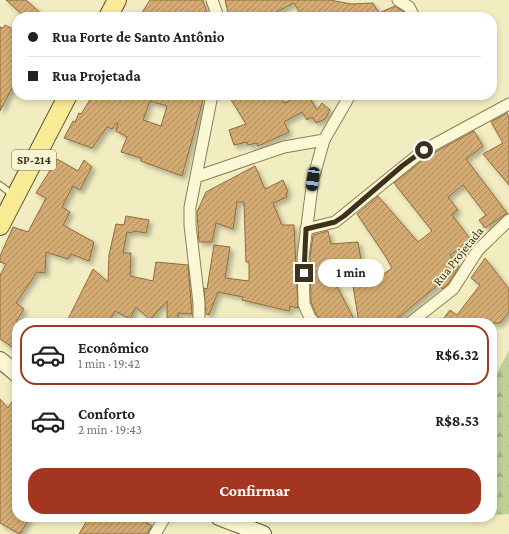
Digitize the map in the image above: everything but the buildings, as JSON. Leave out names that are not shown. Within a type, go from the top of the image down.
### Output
[{"type":"main road","points":[[111,12],[117,0]]},
{"type":"main road","name":"SP-214","points":[[0,226],[65,100]]},
{"type":"main road","points":[[0,360],[12,370]]},
{"type":"main road","points":[[232,522],[263,534]]},
{"type":"street","points":[[212,0],[216,12]]},
{"type":"street","points":[[398,0],[409,7],[412,12]]},
{"type":"street","points":[[199,318],[200,304],[190,225],[190,207],[211,100]]},
{"type":"street","points":[[310,318],[304,304],[303,257],[313,179],[324,140],[347,100]]},
{"type":"street","points":[[306,229],[335,222],[424,150],[509,104]]},
{"type":"street","points":[[196,177],[284,147],[324,140]]},
{"type":"street","name":"Rua Projetada","points":[[416,318],[453,289],[478,250],[509,220]]},
{"type":"street","points":[[155,534],[162,522]]},
{"type":"lane","points":[[0,185],[15,196]]},
{"type":"green space","points":[[509,350],[509,514],[497,515],[497,373]]},
{"type":"route","points":[[304,273],[303,257],[306,229],[335,222],[344,216],[402,166],[424,150]]}]
